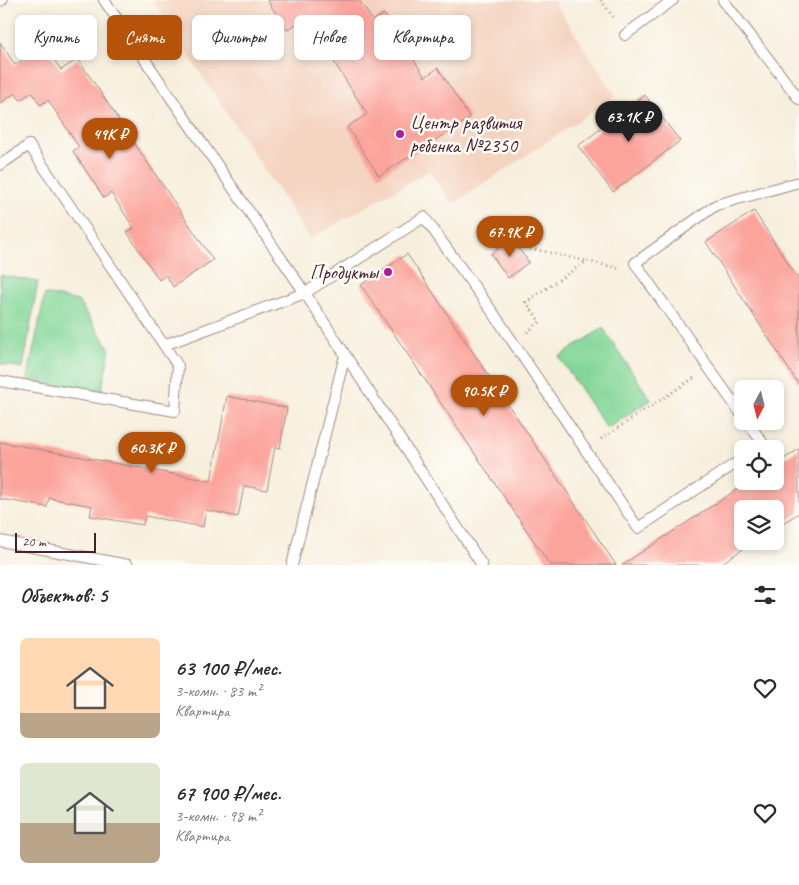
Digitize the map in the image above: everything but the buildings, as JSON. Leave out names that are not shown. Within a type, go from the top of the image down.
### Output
[{"type":"lane","points":[[104,0],[305,293],[482,565]]},
{"type":"lane","points":[[625,35],[673,0]]},
{"type":"lane","points":[[723,0],[799,99]]},
{"type":"lane","points":[[0,165],[29,145],[178,366],[175,411],[0,380]]},
{"type":"lane","points":[[734,403],[635,262],[716,205],[799,182]]},
{"type":"lane","points":[[164,345],[305,293],[424,217],[512,342],[638,528],[734,464]]},
{"type":"lane","points":[[292,565],[345,355]]},
{"type":"lane","points":[[0,541],[128,565]]},
{"type":"path","points":[[601,0],[625,35]]},
{"type":"path","points":[[515,229],[529,248],[642,274]]},
{"type":"path","points":[[512,342],[540,322],[526,302],[586,261]]},
{"type":"path","points":[[585,450],[710,368]]},
{"type":"shaded area","name":"Центр развития ребенка №2350","points":[[152,0],[553,0],[616,96],[453,204],[429,171],[310,239],[182,45],[182,15],[162,15]]},
{"type":"green space","points":[[0,275],[38,282],[23,368],[0,364]]},
{"type":"green space","points":[[45,294],[78,301],[110,349],[101,394],[27,380]]},
{"type":"green space","points":[[603,328],[651,400],[607,429],[559,357]]},
{"type":"place","name":"Центр развития ребенка №2350","points":[[400,134]]},
{"type":"place","name":"Продукты","points":[[388,272]]}]
